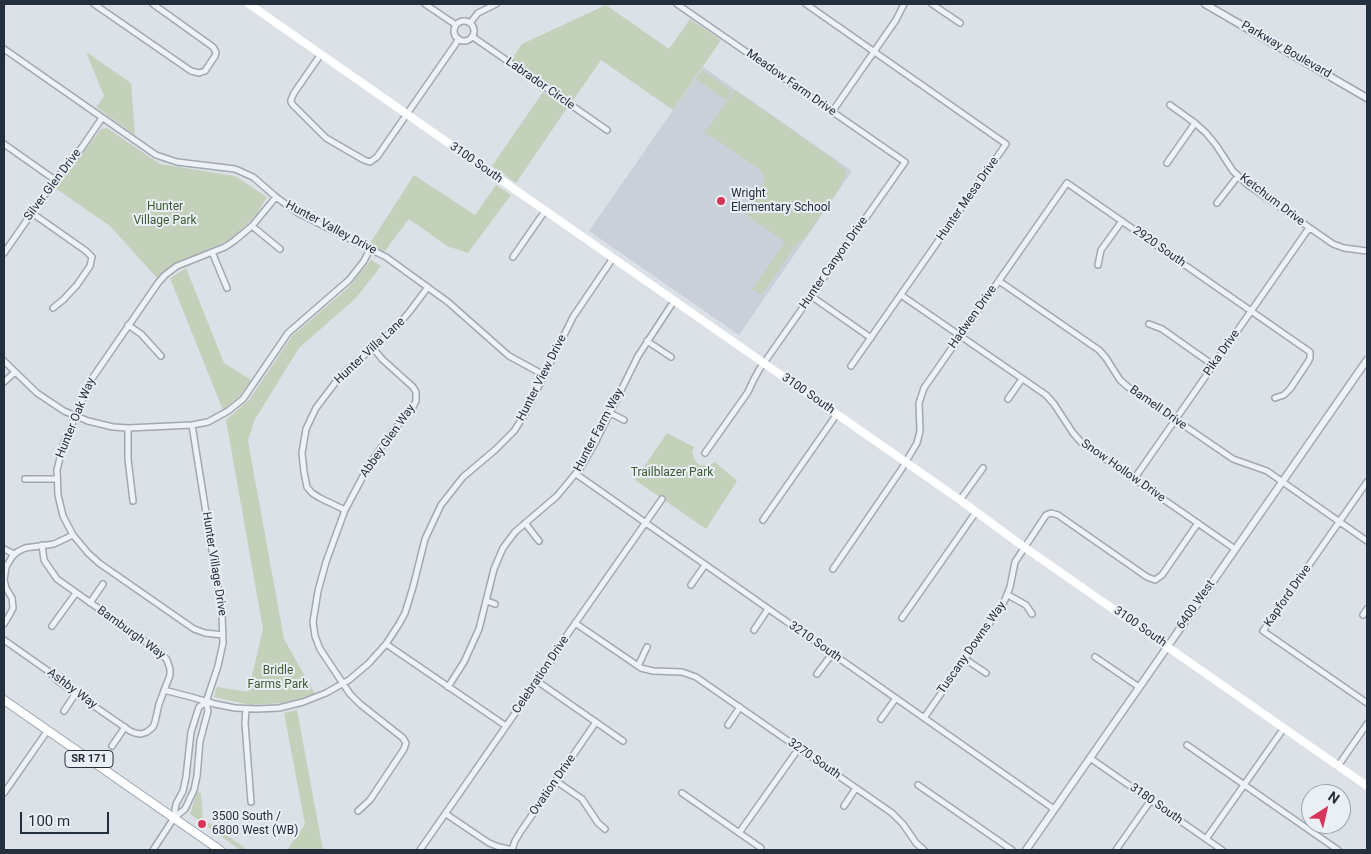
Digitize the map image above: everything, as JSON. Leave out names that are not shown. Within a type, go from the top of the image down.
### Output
[{"type":"main road","name":"3100 South","points":[[249,4],[1367,786]]},
{"type":"main road","name":"SR 171","points":[[4,700],[220,850]]},
{"type":"street","points":[[94,4],[193,72],[202,73],[215,58],[216,54],[212,45],[153,4]]},
{"type":"street","points":[[426,4],[456,25]]},
{"type":"street","points":[[470,23],[478,12],[496,4]]},
{"type":"street","name":"Meadow Farm Drive","points":[[677,4],[904,162]]},
{"type":"street","points":[[806,4],[874,51]]},
{"type":"street","points":[[832,112],[897,18],[904,4]]},
{"type":"street","points":[[932,4],[960,23]]},
{"type":"street","name":"Parkway Boulevard","points":[[1205,4],[1367,98]]},
{"type":"street","points":[[464,21],[470,23],[474,31],[473,37],[468,41],[459,40],[454,34],[456,25],[464,21]]},
{"type":"street","name":"Labrador Circle","points":[[473,37],[607,130]]},
{"type":"street","points":[[321,54],[290,100],[326,138],[370,162],[378,157],[459,40]]},
{"type":"street","name":"Hunter Valley Drive","points":[[4,49],[149,151],[162,158],[177,162],[241,171],[253,177],[298,213],[386,257],[452,306],[509,356],[544,375]]},
{"type":"street","name":"Hunter Mesa Drive","points":[[852,366],[1006,144],[874,51]]},
{"type":"street","name":"Ketchum Drive","points":[[1170,105],[1195,123],[1212,139],[1238,176],[1248,185],[1337,246],[1367,251]]},
{"type":"street","name":"Silver Glen Drive","points":[[4,253],[55,180],[76,156],[102,118]]},
{"type":"street","points":[[1166,163],[1195,123]]},
{"type":"street","points":[[4,144],[55,180]]},
{"type":"street","name":"Hunter Canyon Drive","points":[[705,453],[748,392],[764,363],[904,162]]},
{"type":"street","points":[[1217,203],[1238,176]]},
{"type":"street","name":"2920 South","points":[[1067,183],[1310,352],[1308,362],[1290,389],[1284,395],[1275,398]]},
{"type":"street","name":"Hadwen Drive","points":[[833,569],[917,443],[919,436],[919,403],[922,391],[1067,183]]},
{"type":"street","name":"Hunter Oak Way","points":[[223,634],[205,633],[194,629],[93,558],[72,534],[66,523],[59,504],[56,479],[60,453],[94,374],[155,287],[165,275],[177,266],[234,241],[252,226],[276,197]]},
{"type":"street","points":[[513,257],[545,210]]},
{"type":"street","points":[[32,213],[92,257],[90,266],[77,285],[53,308]]},
{"type":"street","points":[[1098,265],[1101,250],[1122,220]]},
{"type":"street","points":[[252,226],[280,249]]},
{"type":"street","name":"Pika Drive","points":[[1134,479],[1309,228]]},
{"type":"street","points":[[4,361],[37,393],[59,408],[96,424],[128,428],[192,425],[208,422],[239,403],[251,389],[284,336],[349,280],[364,262],[370,249]]},
{"type":"street","points":[[212,252],[227,288]]},
{"type":"street","name":"Hunter View Drive","points":[[164,690],[192,696],[206,702],[246,709],[268,709],[290,706],[314,698],[344,684],[369,664],[386,644],[404,613],[413,588],[425,539],[440,505],[463,477],[496,450],[514,431],[525,414],[577,310],[613,258]]},
{"type":"street","name":"Bamell Drive","points":[[999,281],[1099,350],[1122,382],[1175,420],[1233,460],[1264,470],[1367,541]]},
{"type":"street","name":"Hunter Villa Lane","points":[[345,510],[320,498],[312,493],[308,487],[302,463],[302,445],[309,422],[328,391],[345,372],[403,320],[428,288]]},
{"type":"street","name":"Snow Hollow Drive","points":[[901,295],[1052,401],[1079,440],[1235,549]]},
{"type":"street","points":[[811,296],[871,338]]},
{"type":"street","name":"Hunter Farm Way","points":[[448,687],[474,642],[484,615],[498,558],[511,537],[524,523],[549,504],[576,474],[591,451],[635,361],[674,301]]},
{"type":"street","points":[[1150,324],[1162,329],[1213,365]]},
{"type":"street","points":[[128,325],[145,338],[161,356]]},
{"type":"street","points":[[647,341],[670,357]]},
{"type":"street","name":"Abbey Glen Way","points":[[358,811],[370,800],[404,749],[406,743],[403,738],[357,701],[320,649],[315,636],[313,622],[318,591],[326,562],[345,510],[374,458],[416,401],[416,392],[413,387],[382,359],[373,348]]},
{"type":"street","name":"6400 West","points":[[1026,850],[1367,360]]},
{"type":"street","points":[[4,382],[15,372]]},
{"type":"street","points":[[1008,399],[1022,379]]},
{"type":"street","points":[[610,413],[624,420]]},
{"type":"street","points":[[762,520],[837,414]]},
{"type":"street","name":"Hunter Village Drive","points":[[174,818],[185,809],[194,790],[200,741],[208,710],[206,702],[220,658],[223,634],[222,613],[192,425]]},
{"type":"street","points":[[128,428],[128,459],[133,501]]},
{"type":"street","points":[[960,500],[983,468]]},
{"type":"street","name":"3210 South","points":[[576,474],[1054,809]]},
{"type":"street","points":[[25,479],[56,479]]},
{"type":"street","name":"Kapford Drive","points":[[1367,482],[1263,631],[1367,703]]},
{"type":"street","name":"Celebration Drive","points":[[420,850],[662,499]]},
{"type":"street","points":[[902,618],[976,512]]},
{"type":"street","name":"Tuscany Downs Way","points":[[924,718],[1008,596],[1015,562],[1043,518],[1050,514],[1058,515],[1146,577],[1155,580],[1162,575],[1198,523]]},
{"type":"street","points":[[524,523],[538,541]]},
{"type":"street","points":[[4,624],[13,605],[4,576],[6,567],[14,554],[25,548],[58,542],[72,534]]},
{"type":"street","name":"Bamburgh Way","points":[[42,546],[43,558],[57,579],[165,657],[170,669],[170,675],[153,726],[147,732],[141,734]]},
{"type":"street","points":[[4,549],[14,554]]},
{"type":"street","points":[[691,585],[705,565]]},
{"type":"street","points":[[90,603],[103,584]]},
{"type":"street","points":[[52,626],[76,593]]},
{"type":"street","points":[[1008,596],[1026,605],[1032,614]]},
{"type":"street","points":[[487,601],[495,604]]},
{"type":"street","points":[[754,630],[768,609]]},
{"type":"street","points":[[1363,615],[1367,609]]},
{"type":"street","points":[[575,623],[638,666],[647,647]]},
{"type":"street","name":"Ashby Way","points":[[4,640],[125,727],[141,734]]},
{"type":"street","points":[[386,644],[506,726]]},
{"type":"street","points":[[817,674],[832,654]]},
{"type":"street","points":[[1095,657],[1139,687]]},
{"type":"street","points":[[965,659],[986,673]]},
{"type":"street","name":"3270 South","points":[[638,666],[653,671],[682,672],[696,677],[896,816],[916,843],[924,850]]},
{"type":"street","points":[[538,681],[623,741]]},
{"type":"street","points":[[64,711],[76,693]]},
{"type":"street","points":[[881,719],[896,698]]},
{"type":"street","name":"Hunter Village Drive","points":[[174,818],[176,804],[184,786],[191,732],[199,707],[206,702]]},
{"type":"street","points":[[728,725],[740,707]]},
{"type":"street","points":[[246,709],[245,723],[252,802]]},
{"type":"street","name":"Ovation Drive","points":[[512,850],[521,831],[596,722]]},
{"type":"street","points":[[1338,766],[1367,724]]},
{"type":"street","points":[[112,746],[125,727]]},
{"type":"street","points":[[1206,839],[1284,728]]},
{"type":"street","points":[[4,794],[48,730]]},
{"type":"street","points":[[1187,745],[1338,850]]},
{"type":"street","points":[[739,833],[798,748]]},
{"type":"street","name":"3180 South","points":[[1090,758],[1222,850]]},
{"type":"street","points":[[556,781],[582,799],[598,823],[605,829]]},
{"type":"street","points":[[918,785],[1012,850]]},
{"type":"street","points":[[844,806],[856,788]]},
{"type":"street","points":[[682,793],[761,848]]},
{"type":"street","points":[[1116,850],[1151,800]]},
{"type":"street","points":[[446,814],[489,843],[512,850]]},
{"type":"street","points":[[153,850],[174,818]]},
{"type":"shaded area","name":"Wright Elementary School","points":[[703,67],[852,171],[739,335],[589,231]]},
{"type":"green space","points":[[606,5],[669,49],[690,19],[721,40],[673,110],[601,60],[572,102],[511,60],[522,44]]},
{"type":"green space","points":[[86,52],[131,83],[135,135],[96,107],[104,96]]},
{"type":"green space","points":[[702,70],[732,91],[726,100],[696,79]]},
{"type":"green space","points":[[735,90],[836,161],[845,170],[846,175],[842,180],[841,186],[805,238],[792,247],[793,249],[761,295],[752,289],[785,242],[745,214],[745,211],[762,187],[764,177],[760,170],[705,132]]},
{"type":"green space","points":[[543,92],[567,108],[516,183],[492,166]]},
{"type":"green space","name":"Hunter Village Park","points":[[107,128],[160,164],[235,176],[267,197],[257,214],[232,239],[180,262],[157,278],[110,226],[55,188],[101,129]]},
{"type":"green space","points":[[414,175],[475,215],[496,185],[511,195],[468,253],[447,246],[409,219],[384,252],[369,245]]},
{"type":"green space","name":"Bridle Farms Park","points":[[371,260],[381,266],[356,298],[299,348],[254,421],[248,441],[284,639],[315,694],[283,703],[250,705],[214,697],[217,687],[248,692],[263,629],[226,420],[249,400],[292,336],[348,288]]},
{"type":"green space","points":[[186,268],[224,363],[251,380],[239,397],[223,410],[170,278]]},
{"type":"green space","name":"Trailblazer Park","points":[[667,433],[694,447],[692,453],[696,462],[700,465],[708,466],[715,462],[737,481],[706,529],[635,480]]},
{"type":"green space","points":[[297,710],[323,850],[287,850],[305,824],[284,713]]},
{"type":"green space","points":[[197,792],[201,793],[203,819],[248,850],[240,850],[190,814]]},
{"type":"place","name":"Wright Elementary School","points":[[721,201]]},
{"type":"place","name":"3500 South / 6800 West (WB)","points":[[202,824]]}]
